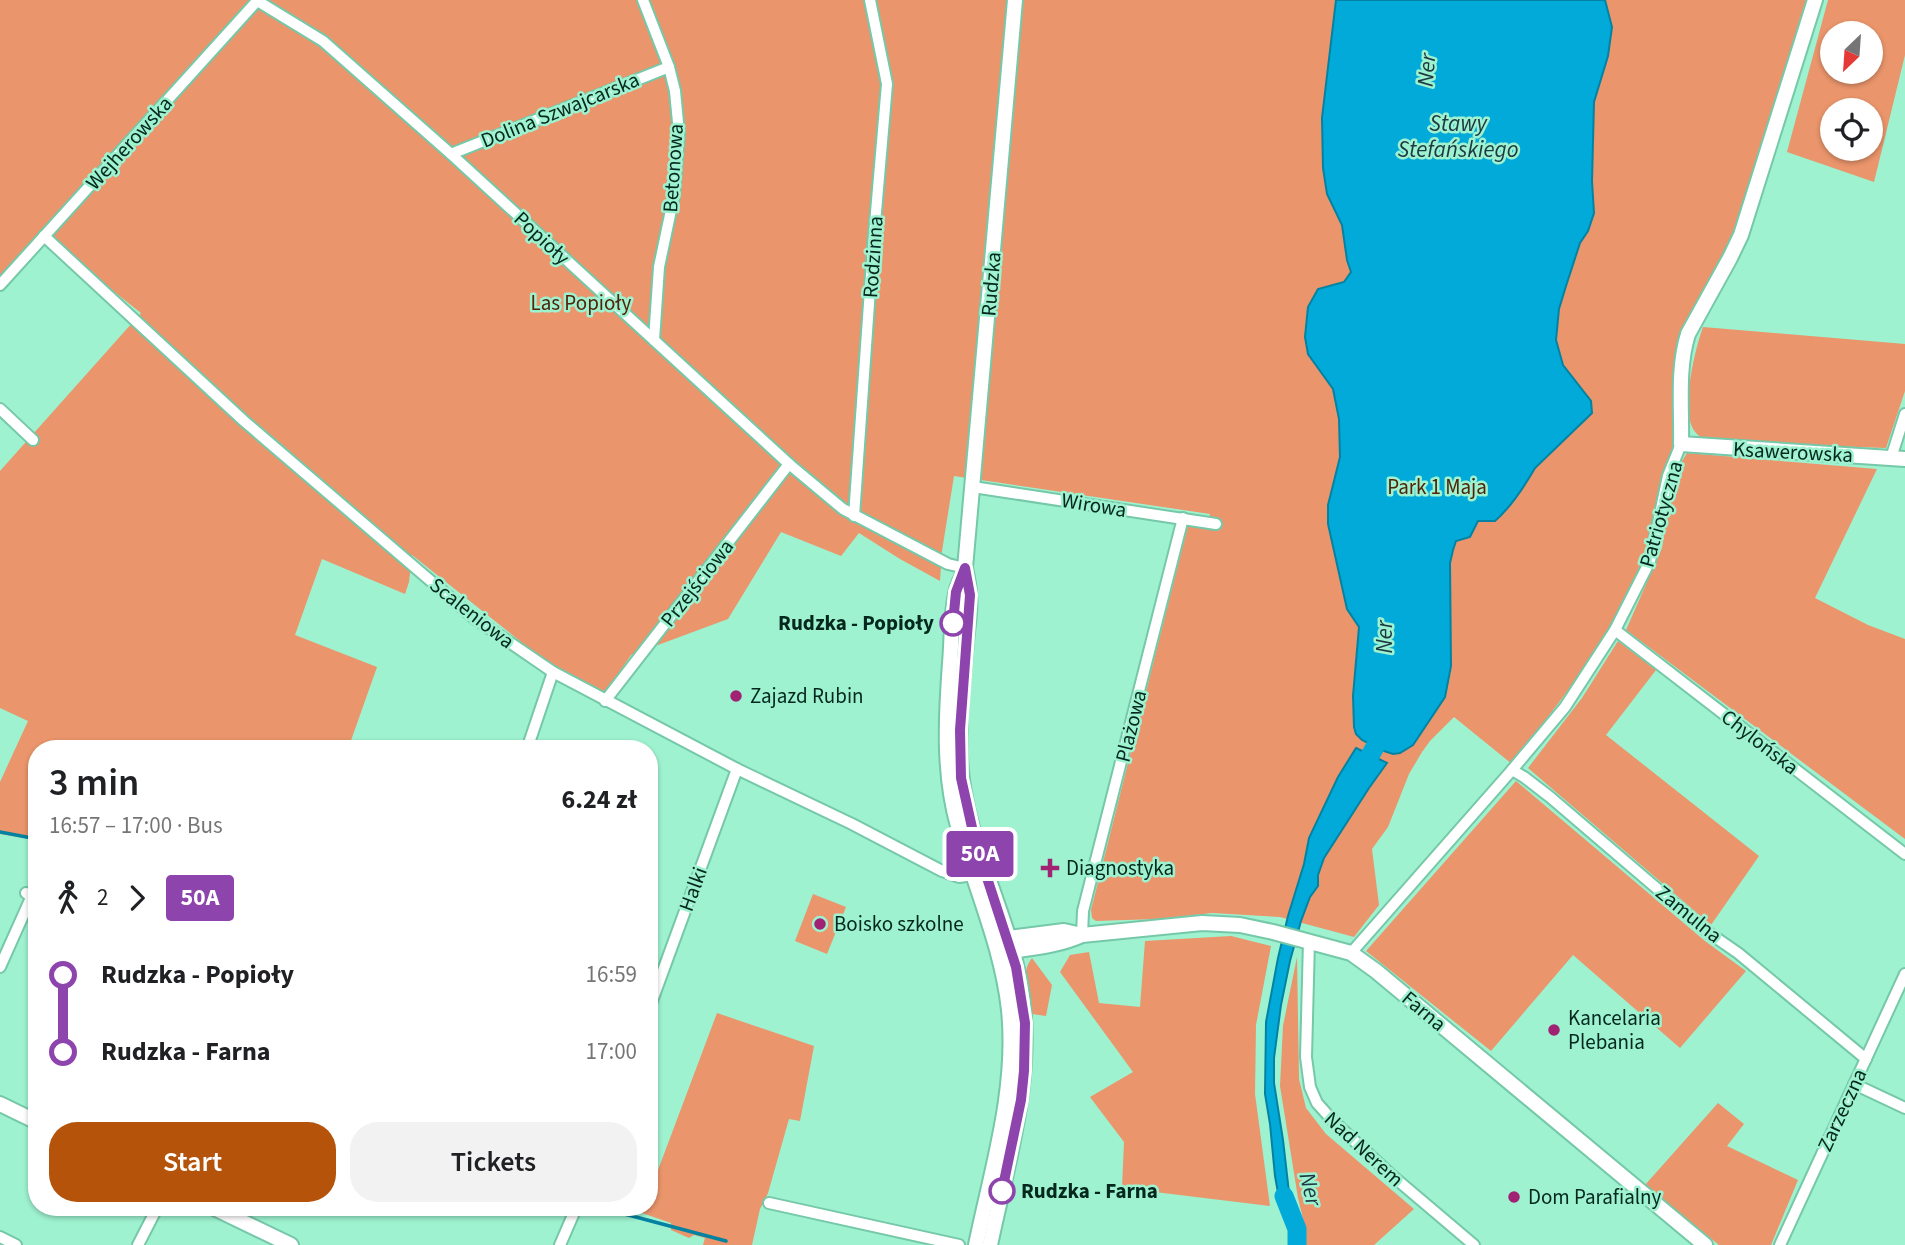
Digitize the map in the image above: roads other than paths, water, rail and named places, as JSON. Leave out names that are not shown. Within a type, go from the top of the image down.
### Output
[{"type":"street","name":"Popioły","points":[[256,0],[323,41],[451,153],[789,464],[842,509],[948,564],[965,568]]},
{"type":"street","name":"Wejherowska","points":[[0,285],[256,0]]},
{"type":"street","name":"Betonowa","points":[[643,0],[676,91],[679,133],[672,210],[659,267],[654,340]]},
{"type":"street","name":"Rodzinna","points":[[854,516],[887,84],[870,0]]},
{"type":"street","name":"Rudzka","points":[[976,1245],[1004,1115],[1010,1069],[1010,1023],[1003,945],[973,875],[952,802],[947,755],[948,701],[956,592],[965,568],[973,487],[1016,0]]},
{"type":"street","name":"Patriotyczna","points":[[1351,953],[1565,706],[1615,630],[1650,561],[1668,476],[1681,444],[1680,369],[1685,343],[1741,235],[1815,0]]},
{"type":"street","name":"Dolina Szwajcarska","points":[[451,153],[669,67]]},
{"type":"street","name":"Scaleniowa","points":[[44,236],[238,416],[474,618],[553,672],[737,769],[852,824],[945,873],[959,877],[973,875]]},
{"type":"street","points":[[0,409],[33,440]]},
{"type":"street","points":[[1898,458],[1905,414]]},
{"type":"street","name":"Ksawerowska","points":[[1681,444],[1898,458]]},
{"type":"street","name":"Przejściowa","points":[[605,701],[789,464]]},
{"type":"street","name":"Wirowa","points":[[973,487],[1216,524]]},
{"type":"street","name":"Plażowa","points":[[1082,935],[1083,911],[1183,518]]},
{"type":"street","name":"Rudzka","points":[[965,568],[970,595],[960,730],[961,778],[1003,945],[1023,1003],[1025,1023],[1024,1071],[1017,1118],[990,1245]]},
{"type":"street","name":"Chylońska","points":[[1615,630],[1905,854]]},
{"type":"street","points":[[530,740],[553,672]]},
{"type":"street","name":"Halki","points":[[658,984],[737,769]]},
{"type":"street","name":"Zamulna","points":[[1512,770],[1550,797],[1709,933],[1738,953],[1866,1059]]},
{"type":"street","points":[[0,967],[28,904]]},
{"type":"street","name":"Farna","points":[[1003,945],[1064,931],[1082,935],[1202,923],[1240,925],[1351,953],[1377,971],[1705,1245]]},
{"type":"street","name":"Nad Nerem","points":[[1305,940],[1306,1057],[1308,1079],[1317,1103],[1389,1173],[1474,1245]]},
{"type":"street","name":"Zarzeczna","points":[[1780,1245],[1905,974]]},
{"type":"street","points":[[1854,1084],[1905,1108]]},
{"type":"street","points":[[0,1104],[28,1118]]},
{"type":"street","points":[[769,1203],[959,1245]]},
{"type":"street","points":[[138,1245],[153,1216]]},
{"type":"street","points":[[234,1216],[291,1245]]},
{"type":"street","points":[[560,1245],[573,1216]]},
{"type":"street","points":[[0,1237],[16,1245]]},
{"type":"water","name":"Stawy Stefańskiego","points":[[1336,0],[1605,0],[1612,27],[1608,56],[1594,102],[1594,213],[1588,231],[1580,243],[1559,309],[1556,340],[1563,365],[1591,401],[1592,413],[1535,468],[1517,496],[1495,521],[1478,521],[1470,537],[1456,541],[1450,563],[1451,666],[1445,697],[1413,745],[1393,754],[1362,740],[1354,727],[1353,696],[1359,627],[1347,609],[1328,524],[1328,505],[1340,457],[1339,419],[1333,389],[1308,354],[1305,337],[1308,307],[1318,289],[1344,282],[1351,272],[1342,225],[1327,194],[1323,168],[1322,118]]},
{"type":"water","points":[[1356,748],[1387,763],[1324,858],[1318,875],[1318,886],[1310,897],[1301,921],[1281,1005],[1274,1058],[1274,1083],[1295,1220],[1286,1220],[1275,1176],[1265,1094],[1266,1022],[1278,958],[1309,838],[1338,777]]},
{"type":"waterway","name":"Ner","points":[[1358,777],[1388,724]]},
{"type":"waterway","points":[[0,832],[28,837]]},
{"type":"waterway","name":"Ner","points":[[1284,1196],[1297,1229],[1297,1245]]},
{"type":"waterway","points":[[632,1216],[726,1241]]},
{"type":"place","name":"Rudzka - Popioły","points":[[953,623]]},
{"type":"place","name":"Zajazd Rubin","points":[[736,696]]},
{"type":"place","name":"Diagnostyka","points":[[1050,868]]},
{"type":"place","name":"Boisko szkolne","points":[[820,924]]},
{"type":"place","name":"Kancelaria Plebania","points":[[1554,1030]]},
{"type":"place","name":"Rudzka - Farna","points":[[1002,1191]]},
{"type":"place","name":"Dom Parafialny","points":[[1514,1197]]},
{"type":"park label","name":"Las Popioły","points":[[581,303]]},
{"type":"park label","name":"Park 1 Maja","points":[[1437,487]]}]
